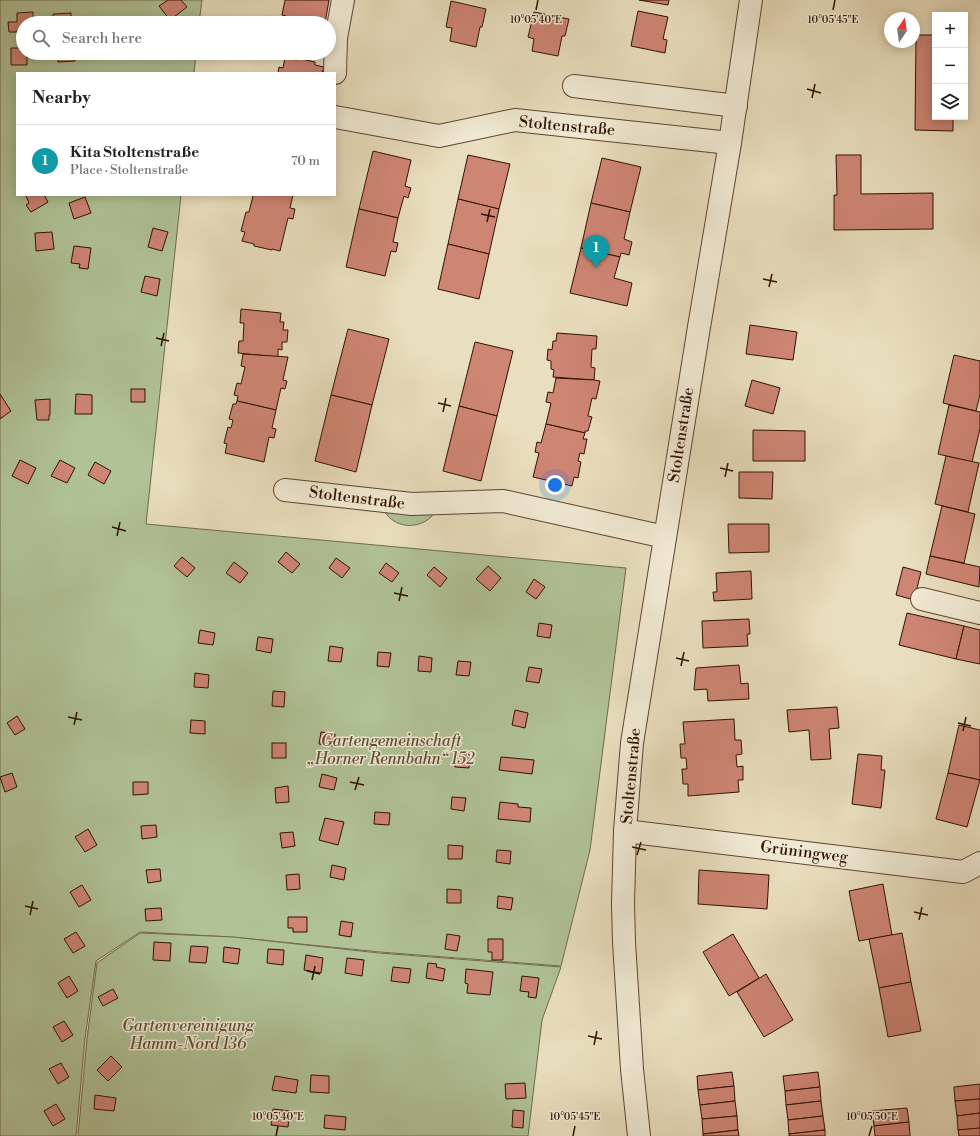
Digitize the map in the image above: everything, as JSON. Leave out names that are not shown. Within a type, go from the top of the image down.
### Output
[{"type":"street","points":[[336,38],[343,0]]},
{"type":"street","name":"Stoltenstraße","points":[[639,1136],[632,1069],[623,904],[632,743],[752,0]]},
{"type":"street","points":[[335,60],[335,72]]},
{"type":"street","points":[[574,86],[736,106]]},
{"type":"street","name":"Stoltenstraße","points":[[336,116],[439,136],[515,120],[730,143]]},
{"type":"street","name":"Stoltenstraße","points":[[285,490],[412,504],[503,501],[665,537]]},
{"type":"street","points":[[922,598],[980,613]]},
{"type":"street","name":"Grüningweg","points":[[626,831],[963,872],[980,863]]},
{"type":"green space","name":"Gartengemeinschaft „Horner Rennbahn“ 152","points":[[0,0],[202,0],[200,16],[16,16],[16,60],[195,60],[194,72],[16,72],[16,196],[181,196],[146,524],[626,568],[590,850],[561,966],[380,952],[232,937],[140,932],[96,961],[85,1038],[76,1136],[0,1136]]},
{"type":"green space","points":[[382,506],[436,509],[432,516],[420,524],[402,525],[387,515]]},
{"type":"green space","name":"Gartenvereinigung Hamm-Nord 136","points":[[140,933],[233,937],[379,953],[561,967],[542,1020],[528,1136],[78,1136],[87,1039],[97,963]]},
{"type":"building","points":[[168,0],[181,0],[187,7],[175,16],[167,16],[159,6]]},
{"type":"building","points":[[285,0],[329,0],[326,16],[282,15]]},
{"type":"building","points":[[639,0],[669,0],[668,5]]},
{"type":"building","points":[[451,1],[486,9],[482,27],[480,27],[476,47],[450,41],[452,28],[446,27]]},
{"type":"building","points":[[638,11],[668,17],[663,39],[667,40],[665,53],[631,46]]},
{"type":"building","points":[[33,12],[33,16],[17,16],[17,13]]},
{"type":"building","points":[[534,12],[569,19],[565,36],[562,36],[558,56],[532,51],[534,39],[528,37]]},
{"type":"building","points":[[71,13],[71,16],[53,16],[53,14]]},
{"type":"building","points":[[8,22],[16,22],[16,32],[9,32]]},
{"type":"building","points":[[920,35],[932,35],[932,120],[953,120],[953,131],[915,130],[916,48],[920,48]]},
{"type":"building","points":[[11,48],[16,48],[16,60],[27,60],[27,65],[11,65]]},
{"type":"building","points":[[58,60],[75,60],[75,61],[58,62]]},
{"type":"building","points":[[285,60],[306,60],[315,62],[315,65],[324,67],[322,72],[278,72],[279,67],[283,68]]},
{"type":"building","points":[[373,151],[411,160],[405,186],[411,188],[408,198],[404,196],[398,218],[359,209]]},
{"type":"building","points":[[468,155],[510,164],[499,209],[458,199]]},
{"type":"building","points":[[836,155],[861,155],[861,194],[933,193],[933,229],[834,230],[834,195],[837,195]]},
{"type":"building","points":[[602,158],[641,167],[630,212],[591,203]]},
{"type":"building","points":[[26,196],[45,196],[48,202],[31,212],[26,205],[29,203]]},
{"type":"building","points":[[253,196],[293,196],[290,208],[295,209],[293,219],[288,218],[280,251],[254,246],[254,244],[242,241],[245,232],[241,231],[246,212],[249,212]]},
{"type":"building","points":[[85,197],[91,213],[74,219],[69,203]]},
{"type":"building","points":[[458,199],[499,209],[489,254],[448,244]]},
{"type":"building","points":[[591,203],[630,212],[624,239],[632,242],[629,255],[621,253],[620,257],[581,248]]},
{"type":"building","points":[[359,209],[398,218],[393,242],[398,243],[396,252],[391,251],[385,276],[346,267]]},
{"type":"building","points":[[153,228],[168,232],[162,251],[148,247]]},
{"type":"building","points":[[52,232],[54,249],[36,251],[35,233]]},
{"type":"building","points":[[448,244],[489,254],[479,299],[438,289]]},
{"type":"building","points":[[74,246],[91,248],[88,269],[79,268],[80,264],[71,263]]},
{"type":"building","points":[[581,248],[620,257],[614,278],[632,283],[627,306],[570,293]]},
{"type":"building","points":[[145,276],[160,279],[157,296],[141,292]]},
{"type":"building","points":[[241,309],[281,313],[280,322],[284,322],[283,330],[288,330],[287,342],[282,342],[282,350],[278,349],[278,357],[238,353],[239,341],[243,341],[244,323],[240,323]]},
{"type":"building","points":[[750,325],[797,332],[793,360],[746,354]]},
{"type":"building","points":[[348,329],[389,339],[372,405],[331,395]]},
{"type":"building","points":[[557,333],[597,336],[596,349],[592,349],[591,367],[595,368],[594,380],[553,377],[554,370],[551,369],[551,361],[547,360],[548,349],[552,350],[553,341],[556,341]]},
{"type":"building","points":[[475,342],[513,351],[497,416],[459,406]]},
{"type":"building","points":[[243,354],[288,357],[283,380],[287,381],[285,389],[281,388],[276,410],[237,401],[238,396],[234,395],[237,383],[241,384],[245,367],[241,366]]},
{"type":"building","points":[[954,355],[980,361],[980,395],[976,411],[943,403]]},
{"type":"building","points":[[556,378],[600,381],[596,399],[592,398],[588,416],[592,417],[588,431],[585,431],[585,433],[546,424],[551,403],[546,402],[548,392],[553,393]]},
{"type":"building","points":[[752,380],[780,388],[773,414],[745,406]]},
{"type":"building","points":[[131,389],[145,389],[145,402],[131,402]]},
{"type":"building","points":[[0,394],[11,411],[0,419]]},
{"type":"building","points":[[76,394],[92,395],[92,414],[75,414]]},
{"type":"building","points":[[331,395],[372,405],[356,472],[315,461]]},
{"type":"building","points":[[50,399],[49,420],[37,420],[35,400]]},
{"type":"building","points":[[237,401],[276,410],[272,428],[276,429],[274,438],[269,437],[264,462],[225,453],[227,444],[224,443],[228,427],[231,428],[233,420],[229,419],[233,404],[236,404]]},
{"type":"building","points":[[949,405],[980,412],[980,429],[972,462],[938,454]]},
{"type":"building","points":[[459,406],[497,416],[481,481],[443,471]]},
{"type":"building","points":[[546,424],[585,433],[583,439],[587,439],[584,454],[580,453],[578,461],[581,462],[578,478],[574,477],[572,486],[533,477],[539,453],[535,452],[537,442],[541,443]]},
{"type":"building","points":[[753,430],[805,431],[805,461],[753,461]]},
{"type":"building","points":[[946,456],[979,463],[968,512],[935,504]]},
{"type":"building","points":[[20,460],[36,468],[28,484],[12,476]]},
{"type":"building","points":[[60,460],[75,468],[67,483],[51,476]]},
{"type":"building","points":[[95,462],[111,471],[104,484],[88,475]]},
{"type":"building","points":[[739,472],[773,472],[772,499],[739,498]]},
{"type":"building","points":[[942,506],[975,514],[964,563],[930,556]]},
{"type":"building","points":[[728,524],[769,524],[769,552],[729,553]]},
{"type":"building","points":[[286,552],[300,564],[292,573],[278,562]]},
{"type":"building","points":[[930,556],[980,567],[979,587],[926,574]]},
{"type":"building","points":[[182,557],[195,568],[187,577],[174,566]]},
{"type":"building","points":[[336,558],[350,568],[342,578],[329,568]]},
{"type":"building","points":[[234,562],[248,573],[240,583],[226,573]]},
{"type":"building","points":[[386,563],[399,573],[392,582],[379,573]]},
{"type":"building","points":[[488,566],[501,578],[490,591],[476,579]]},
{"type":"building","points":[[434,567],[447,578],[440,587],[427,575]]},
{"type":"building","points":[[903,567],[921,572],[914,600],[896,595]]},
{"type":"building","points":[[751,571],[752,599],[714,601],[713,592],[717,592],[716,573]]},
{"type":"building","points":[[534,579],[545,587],[536,599],[526,592]]},
{"type":"building","points":[[907,613],[964,626],[956,659],[899,645]]},
{"type":"building","points":[[749,619],[750,634],[747,634],[748,646],[703,648],[702,621]]},
{"type":"building","points":[[539,623],[552,625],[550,638],[537,636]]},
{"type":"building","points":[[964,626],[980,630],[980,664],[956,659]]},
{"type":"building","points":[[200,630],[215,633],[213,645],[198,643]]},
{"type":"building","points":[[258,637],[273,639],[271,653],[256,650]]},
{"type":"building","points":[[330,646],[343,648],[341,662],[328,661]]},
{"type":"building","points":[[378,652],[391,653],[389,667],[377,666]]},
{"type":"building","points":[[419,656],[432,658],[431,672],[418,671]]},
{"type":"building","points":[[458,661],[471,662],[469,676],[456,675]]},
{"type":"building","points":[[739,665],[741,684],[748,683],[749,699],[708,701],[707,689],[694,690],[696,668]]},
{"type":"building","points":[[529,667],[542,669],[539,683],[526,681]]},
{"type":"building","points":[[195,673],[209,675],[208,688],[194,687]]},
{"type":"building","points":[[273,691],[285,692],[284,707],[272,706]]},
{"type":"building","points":[[837,707],[839,728],[829,729],[831,759],[811,760],[809,730],[789,732],[787,710]]},
{"type":"building","points":[[515,710],[528,713],[525,728],[512,725]]},
{"type":"building","points":[[17,716],[25,729],[15,735],[7,723]]},
{"type":"building","points":[[734,719],[735,740],[741,740],[742,754],[736,755],[737,767],[743,766],[743,780],[738,780],[739,792],[688,796],[688,784],[683,784],[682,769],[687,769],[686,758],[681,758],[680,744],[685,744],[683,722]]},
{"type":"building","points":[[191,720],[205,721],[205,734],[190,733]]},
{"type":"building","points":[[959,725],[980,730],[980,780],[948,773]]},
{"type":"building","points":[[321,732],[335,734],[334,746],[319,744]]},
{"type":"building","points":[[272,743],[286,743],[286,758],[272,758]]},
{"type":"building","points":[[456,754],[470,755],[469,768],[455,767]]},
{"type":"building","points":[[858,754],[882,756],[881,770],[885,770],[881,808],[852,804]]},
{"type":"building","points":[[501,757],[534,760],[532,774],[499,770]]},
{"type":"building","points":[[12,773],[17,787],[5,792],[0,777]]},
{"type":"building","points":[[948,773],[980,780],[967,827],[936,819]]},
{"type":"building","points":[[322,774],[337,778],[334,790],[319,787]]},
{"type":"building","points":[[133,782],[148,782],[148,794],[133,795]]},
{"type":"building","points":[[288,786],[289,802],[276,803],[275,788]]},
{"type":"building","points":[[452,797],[466,798],[464,811],[451,809]]},
{"type":"building","points":[[500,802],[518,804],[518,807],[531,808],[530,822],[498,819]]},
{"type":"building","points":[[375,812],[390,813],[389,825],[374,824]]},
{"type":"building","points":[[325,818],[344,822],[338,845],[319,840]]},
{"type":"building","points":[[156,825],[157,837],[142,839],[141,826]]},
{"type":"building","points":[[88,829],[97,845],[85,852],[75,837]]},
{"type":"building","points":[[293,832],[295,846],[282,848],[280,833]]},
{"type":"building","points":[[448,845],[463,846],[462,859],[448,859]]},
{"type":"building","points":[[497,850],[511,851],[510,864],[496,862]]},
{"type":"building","points":[[332,865],[346,868],[344,880],[330,877]]},
{"type":"building","points":[[160,869],[161,881],[148,883],[146,870]]},
{"type":"building","points":[[699,870],[769,875],[767,909],[698,904]]},
{"type":"building","points":[[299,874],[300,889],[287,890],[286,875]]},
{"type":"building","points":[[883,884],[892,935],[859,941],[849,891]]},
{"type":"building","points":[[82,885],[91,900],[79,907],[70,892]]},
{"type":"building","points":[[447,889],[461,890],[461,903],[447,903]]},
{"type":"building","points":[[498,896],[513,898],[511,910],[497,908]]},
{"type":"building","points":[[161,908],[162,920],[146,921],[145,909]]},
{"type":"building","points":[[288,917],[307,917],[307,932],[293,932],[293,928],[288,928]]},
{"type":"building","points":[[341,921],[353,923],[351,937],[339,935]]},
{"type":"building","points":[[76,932],[85,946],[73,953],[64,939]]},
{"type":"building","points":[[902,933],[911,982],[879,988],[869,939]]},
{"type":"building","points":[[447,934],[460,936],[457,951],[445,949]]},
{"type":"building","points":[[733,934],[759,978],[729,996],[703,952]]},
{"type":"building","points":[[488,939],[503,939],[503,960],[492,960],[492,952],[488,952]]},
{"type":"building","points":[[154,942],[171,943],[170,961],[153,960]]},
{"type":"building","points":[[191,946],[208,947],[206,963],[189,962]]},
{"type":"building","points":[[224,947],[240,949],[238,964],[223,962]]},
{"type":"building","points":[[268,949],[284,950],[283,965],[267,963]]},
{"type":"building","points":[[306,955],[323,958],[321,973],[304,970]]},
{"type":"building","points":[[347,958],[364,960],[362,976],[345,973]]},
{"type":"building","points":[[428,963],[437,964],[436,967],[445,969],[443,981],[426,978]]},
{"type":"building","points":[[393,967],[411,969],[409,983],[391,981]]},
{"type":"building","points":[[466,969],[493,972],[490,995],[467,993],[468,984],[465,983]]},
{"type":"building","points":[[766,974],[793,1020],[764,1037],[737,992]]},
{"type":"building","points":[[69,976],[78,991],[67,998],[58,983]]},
{"type":"building","points":[[522,976],[539,978],[536,998],[528,997],[529,992],[520,991]]},
{"type":"building","points":[[911,982],[921,1031],[888,1037],[879,988]]},
{"type":"building","points":[[113,989],[118,998],[103,1006],[98,997]]},
{"type":"building","points":[[64,1021],[73,1035],[62,1042],[53,1027]]},
{"type":"building","points":[[111,1056],[122,1067],[108,1081],[97,1070]]},
{"type":"building","points":[[61,1063],[69,1077],[58,1084],[49,1069]]},
{"type":"building","points":[[732,1072],[734,1086],[698,1090],[697,1076]]},
{"type":"building","points":[[818,1072],[820,1087],[785,1091],[783,1076]]},
{"type":"building","points":[[311,1075],[329,1076],[329,1093],[310,1092]]},
{"type":"building","points":[[275,1076],[298,1080],[296,1093],[272,1090]]},
{"type":"building","points":[[525,1083],[526,1098],[506,1099],[505,1084]]},
{"type":"building","points":[[980,1084],[980,1099],[955,1101],[954,1087]]},
{"type":"building","points":[[734,1086],[735,1101],[700,1105],[698,1090]]},
{"type":"building","points":[[820,1087],[821,1101],[786,1105],[785,1091]]},
{"type":"building","points":[[95,1095],[116,1098],[114,1111],[94,1109]]},
{"type":"building","points":[[980,1099],[980,1113],[957,1116],[955,1101]]},
{"type":"building","points":[[735,1101],[737,1116],[702,1119],[700,1105]]},
{"type":"building","points":[[821,1101],[823,1116],[788,1120],[786,1105]]},
{"type":"building","points":[[56,1104],[65,1119],[53,1126],[44,1111]]},
{"type":"building","points":[[907,1108],[909,1122],[874,1126],[872,1111]]},
{"type":"building","points":[[273,1109],[290,1111],[288,1127],[271,1125]]},
{"type":"building","points":[[513,1110],[524,1111],[523,1128],[512,1127]]},
{"type":"building","points":[[980,1113],[980,1128],[958,1130],[957,1116]]},
{"type":"building","points":[[325,1115],[346,1117],[345,1130],[324,1128]]},
{"type":"building","points":[[737,1116],[738,1130],[703,1134],[702,1119]]},
{"type":"building","points":[[823,1116],[825,1130],[789,1134],[788,1120]]},
{"type":"building","points":[[909,1122],[910,1136],[875,1136],[874,1126]]},
{"type":"building","points":[[980,1128],[980,1136],[959,1136],[958,1130]]},
{"type":"building","points":[[738,1130],[739,1136],[703,1136],[703,1134]]},
{"type":"building","points":[[825,1130],[825,1136],[789,1136],[789,1134]]},
{"type":"place","name":"Kita Stoltenstraße","points":[[596,268]]}]
